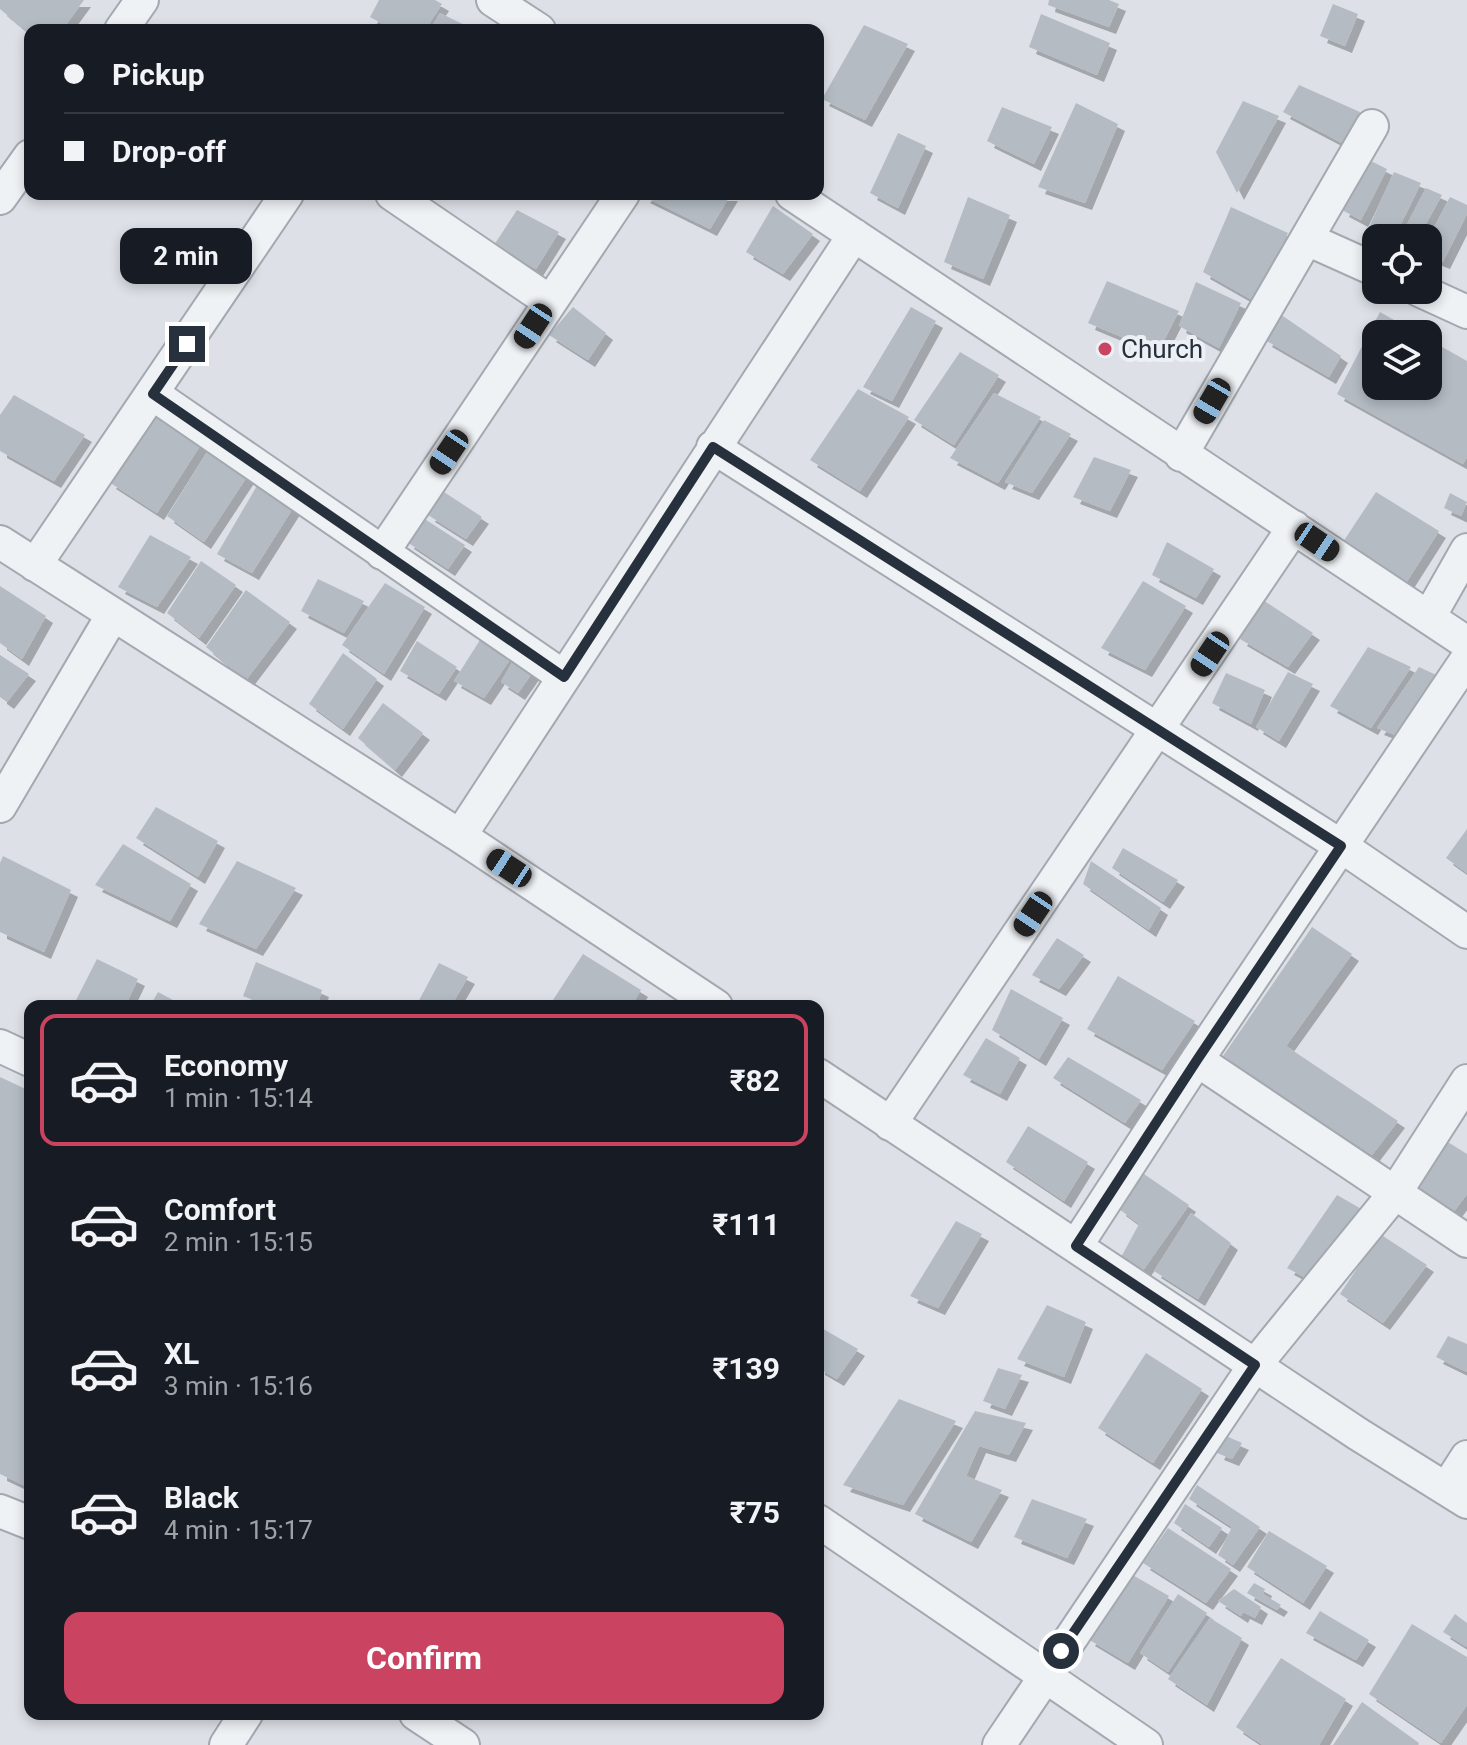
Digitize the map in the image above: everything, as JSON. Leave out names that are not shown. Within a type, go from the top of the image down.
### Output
[{"type":"street","points":[[493,0],[530,24]]},
{"type":"street","points":[[1181,455],[1372,126]]},
{"type":"street","points":[[0,197],[24,164]]},
{"type":"street","points":[[35,565],[283,200]]},
{"type":"street","points":[[401,200],[549,301]]},
{"type":"street","points":[[382,553],[619,200]]},
{"type":"street","points":[[801,200],[1467,643]]},
{"type":"street","points":[[460,836],[854,235]]},
{"type":"street","points":[[1307,239],[1362,264]]},
{"type":"street","points":[[1442,301],[1467,312]]},
{"type":"street","points":[[153,394],[564,677]]},
{"type":"street","points":[[713,447],[1341,846],[1467,932]]},
{"type":"street","points":[[890,1124],[1294,527]]},
{"type":"street","points":[[0,542],[460,836],[675,994],[696,1000]]},
{"type":"street","points":[[1429,617],[1467,550]]},
{"type":"street","points":[[0,806],[112,616]]},
{"type":"street","points":[[1076,1246],[1197,1060],[1467,659]]},
{"type":"street","points":[[0,1046],[24,1057]]},
{"type":"street","points":[[1197,1060],[1467,1241]]},
{"type":"street","points":[[824,1079],[1358,1434],[1457,1495],[1467,1457]]},
{"type":"street","points":[[999,1745],[1255,1365],[1395,1193],[1467,1081]]},
{"type":"street","points":[[0,1511],[24,1521]]},
{"type":"street","points":[[824,1525],[1146,1745]]},
{"type":"street","points":[[226,1745],[242,1720]]},
{"type":"street","points":[[425,1720],[463,1745]]},
{"type":"building","points":[[0,0],[84,0],[66,24],[24,24],[24,29],[0,9]]},
{"type":"building","points":[[379,0],[435,0],[442,4],[429,24],[383,24],[370,17]]},
{"type":"building","points":[[1049,0],[1109,0],[1119,4],[1109,27],[1048,5]]},
{"type":"building","points":[[1333,4],[1358,14],[1345,46],[1320,36]]},
{"type":"building","points":[[440,13],[463,24],[434,24]]},
{"type":"building","points":[[1041,14],[1110,43],[1097,75],[1029,47]]},
{"type":"building","points":[[864,25],[908,44],[865,120],[824,100]]},
{"type":"building","points":[[1299,85],[1360,112],[1346,145],[1283,112]]},
{"type":"building","points":[[1243,101],[1279,116],[1237,193],[1216,152]]},
{"type":"building","points":[[1076,103],[1118,124],[1085,203],[1038,187]]},
{"type":"building","points":[[1002,107],[1052,127],[1034,164],[987,141]]},
{"type":"building","points":[[898,133],[926,146],[898,208],[870,193]]},
{"type":"building","points":[[1365,158],[1387,169],[1361,220],[1342,210]]},
{"type":"building","points":[[1394,172],[1421,183],[1401,224],[1370,224]]},
{"type":"building","points":[[1426,188],[1442,195],[1426,224],[1407,224]]},
{"type":"building","points":[[968,197],[1010,215],[983,279],[944,262]]},
{"type":"building","points":[[1450,197],[1467,205],[1467,214],[1443,262],[1442,224],[1436,224]]},
{"type":"building","points":[[651,200],[727,200],[710,229]]},
{"type":"building","points":[[773,206],[813,234],[783,274],[746,252]]},
{"type":"building","points":[[1231,207],[1288,233],[1254,301],[1203,272]]},
{"type":"building","points":[[517,210],[559,232],[536,269],[494,245]]},
{"type":"building","points":[[1107,281],[1179,311],[1158,352],[1088,323]]},
{"type":"building","points":[[1196,282],[1241,303],[1219,348],[1179,326]]},
{"type":"building","points":[[573,307],[606,333],[588,360],[549,335]]},
{"type":"building","points":[[911,307],[936,321],[892,401],[863,387]]},
{"type":"building","points":[[1380,312],[1394,320],[1376,320]]},
{"type":"building","points":[[1280,314],[1341,356],[1329,377],[1265,340]]},
{"type":"building","points":[[1362,346],[1362,400],[1442,400],[1442,347],[1467,361],[1467,457],[1463,464],[1337,394]]},
{"type":"building","points":[[960,352],[999,375],[954,445],[914,420]]},
{"type":"building","points":[[858,389],[909,417],[860,491],[810,460]]},
{"type":"building","points":[[994,393],[1041,417],[998,483],[950,458]]},
{"type":"building","points":[[14,395],[85,435],[54,481],[0,451],[0,415]]},
{"type":"building","points":[[159,406],[205,438],[157,513],[109,482]]},
{"type":"building","points":[[1044,420],[1071,434],[1032,493],[1005,482]]},
{"type":"building","points":[[209,449],[250,472],[204,542],[167,516]]},
{"type":"building","points":[[1094,457],[1131,470],[1110,511],[1073,497]]},
{"type":"building","points":[[261,479],[298,500],[252,573],[217,554]]},
{"type":"building","points":[[444,492],[482,517],[466,539],[428,515]]},
{"type":"building","points":[[1376,492],[1439,531],[1404,586],[1341,545]]},
{"type":"building","points":[[1450,493],[1467,502],[1461,516],[1444,508]]},
{"type":"building","points":[[423,518],[465,545],[448,569],[407,542]]},
{"type":"building","points":[[150,535],[191,557],[157,607],[118,587]]},
{"type":"building","points":[[1167,542],[1214,569],[1196,598],[1152,575]]},
{"type":"building","points":[[201,561],[236,585],[199,638],[167,613]]},
{"type":"building","points":[[318,579],[364,601],[344,633],[301,611]]},
{"type":"building","points":[[1143,581],[1186,606],[1145,670],[1101,648]]},
{"type":"building","points":[[385,583],[425,607],[384,674],[342,645]]},
{"type":"building","points":[[0,586],[46,616],[22,659],[0,643]]},
{"type":"building","points":[[246,590],[290,622],[246,680],[206,647]]},
{"type":"building","points":[[1263,600],[1313,633],[1288,667],[1240,639]]},
{"type":"building","points":[[480,640],[511,658],[484,698],[454,681]]},
{"type":"building","points":[[417,641],[457,667],[439,694],[400,671]]},
{"type":"building","points":[[1368,647],[1411,667],[1371,728],[1330,706]]},
{"type":"building","points":[[343,653],[377,679],[343,729],[309,704]]},
{"type":"building","points":[[517,654],[537,666],[518,693],[501,682]]},
{"type":"building","points":[[0,655],[29,674],[7,702],[0,697]]},
{"type":"building","points":[[1419,667],[1445,679],[1403,738],[1377,728]]},
{"type":"building","points":[[1288,672],[1313,684],[1279,741],[1256,727]]},
{"type":"building","points":[[1226,673],[1265,690],[1251,724],[1212,703]]},
{"type":"building","points":[[383,703],[423,733],[395,770],[358,738]]},
{"type":"building","points":[[156,807],[218,841],[198,877],[136,838]]},
{"type":"building","points":[[1467,829],[1467,873],[1446,858]]},
{"type":"building","points":[[123,844],[191,884],[170,921],[95,885]]},
{"type":"building","points":[[1123,848],[1178,880],[1163,902],[1112,868]]},
{"type":"building","points":[[3,856],[71,890],[44,952],[0,932],[0,863]]},
{"type":"building","points":[[237,861],[296,888],[256,949],[199,924]]},
{"type":"building","points":[[1091,861],[1161,908],[1149,930],[1083,884]]},
{"type":"building","points":[[1312,927],[1352,954],[1286,1046],[1398,1121],[1372,1155],[1223,1056]]},
{"type":"building","points":[[1057,938],[1084,955],[1059,989],[1032,975]]},
{"type":"building","points":[[583,954],[641,990],[635,1000],[553,1000]]},
{"type":"building","points":[[97,959],[138,979],[128,1000],[76,1000]]},
{"type":"building","points":[[256,962],[322,990],[319,1000],[253,1000],[243,996]]},
{"type":"building","points":[[439,963],[468,977],[455,1000],[419,1000]]},
{"type":"building","points":[[1118,976],[1195,1021],[1162,1070],[1087,1029]]},
{"type":"building","points":[[1011,989],[1063,1018],[1039,1059],[992,1030]]},
{"type":"building","points":[[158,992],[173,1000],[153,1000]]},
{"type":"building","points":[[986,1038],[1020,1058],[1000,1094],[963,1075]]},
{"type":"building","points":[[1068,1057],[1141,1100],[1125,1123],[1053,1078]]},
{"type":"building","points":[[0,1077],[24,1088],[24,1485],[0,1474]]},
{"type":"building","points":[[1028,1126],[1088,1162],[1064,1201],[1006,1162]]},
{"type":"building","points":[[1443,1139],[1467,1154],[1467,1194],[1452,1214],[1413,1188]]},
{"type":"building","points":[[1144,1174],[1189,1205],[1139,1276],[1119,1261],[1139,1224],[1119,1209]]},
{"type":"building","points":[[1337,1195],[1365,1211],[1314,1282],[1287,1268]]},
{"type":"building","points":[[1191,1213],[1231,1243],[1198,1299],[1154,1271]]},
{"type":"building","points":[[956,1221],[982,1234],[938,1308],[910,1296]]},
{"type":"building","points":[[1380,1234],[1427,1265],[1383,1323],[1340,1294]]},
{"type":"building","points":[[1047,1305],[1086,1322],[1064,1377],[1017,1359]]},
{"type":"building","points":[[824,1329],[858,1349],[837,1379],[824,1371]]},
{"type":"building","points":[[1448,1336],[1467,1344],[1467,1372],[1436,1357]]},
{"type":"building","points":[[1146,1353],[1202,1389],[1153,1463],[1098,1428]]},
{"type":"building","points":[[998,1368],[1022,1375],[1005,1409],[983,1401]]},
{"type":"building","points":[[899,1399],[956,1421],[903,1505],[843,1485]]},
{"type":"building","points":[[975,1411],[1026,1423],[1009,1455],[979,1446],[966,1476],[1002,1490],[971,1542],[915,1514]]},
{"type":"building","points":[[1226,1436],[1242,1443],[1232,1459],[1217,1453]]},
{"type":"building","points":[[1197,1485],[1260,1527],[1233,1565],[1218,1555],[1232,1527],[1189,1499]]},
{"type":"building","points":[[1032,1499],[1087,1519],[1067,1558],[1014,1537]]},
{"type":"building","points":[[1185,1504],[1222,1528],[1209,1547],[1174,1523]]},
{"type":"building","points":[[1168,1528],[1231,1569],[1206,1603],[1143,1563]]},
{"type":"building","points":[[1269,1531],[1327,1566],[1303,1603],[1247,1567]]},
{"type":"building","points":[[1131,1574],[1169,1596],[1128,1663],[1088,1639]]},
{"type":"building","points":[[1254,1583],[1265,1589],[1263,1594],[1281,1605],[1277,1610],[1247,1593]]},
{"type":"building","points":[[1234,1589],[1261,1607],[1255,1618],[1243,1612],[1241,1616],[1218,1601]]},
{"type":"building","points":[[1178,1594],[1207,1613],[1168,1672],[1140,1653]]},
{"type":"building","points":[[1320,1611],[1369,1640],[1356,1660],[1306,1633]]},
{"type":"building","points":[[1455,1614],[1467,1623],[1467,1647],[1443,1632]]},
{"type":"building","points":[[1210,1618],[1242,1638],[1207,1705],[1168,1679]]},
{"type":"building","points":[[1412,1624],[1467,1657],[1467,1705],[1441,1743],[1369,1694]]},
{"type":"building","points":[[1281,1658],[1346,1699],[1319,1745],[1263,1745],[1236,1727]]},
{"type":"building","points":[[1362,1702],[1419,1743],[1418,1745],[1333,1745]]},
{"type":"place","name":"Church","points":[[1105,349]]},
{"type":"route","points":[[187,344],[153,394],[564,677],[713,447],[1341,846],[1076,1246],[1255,1365],[1061,1651]]}]
